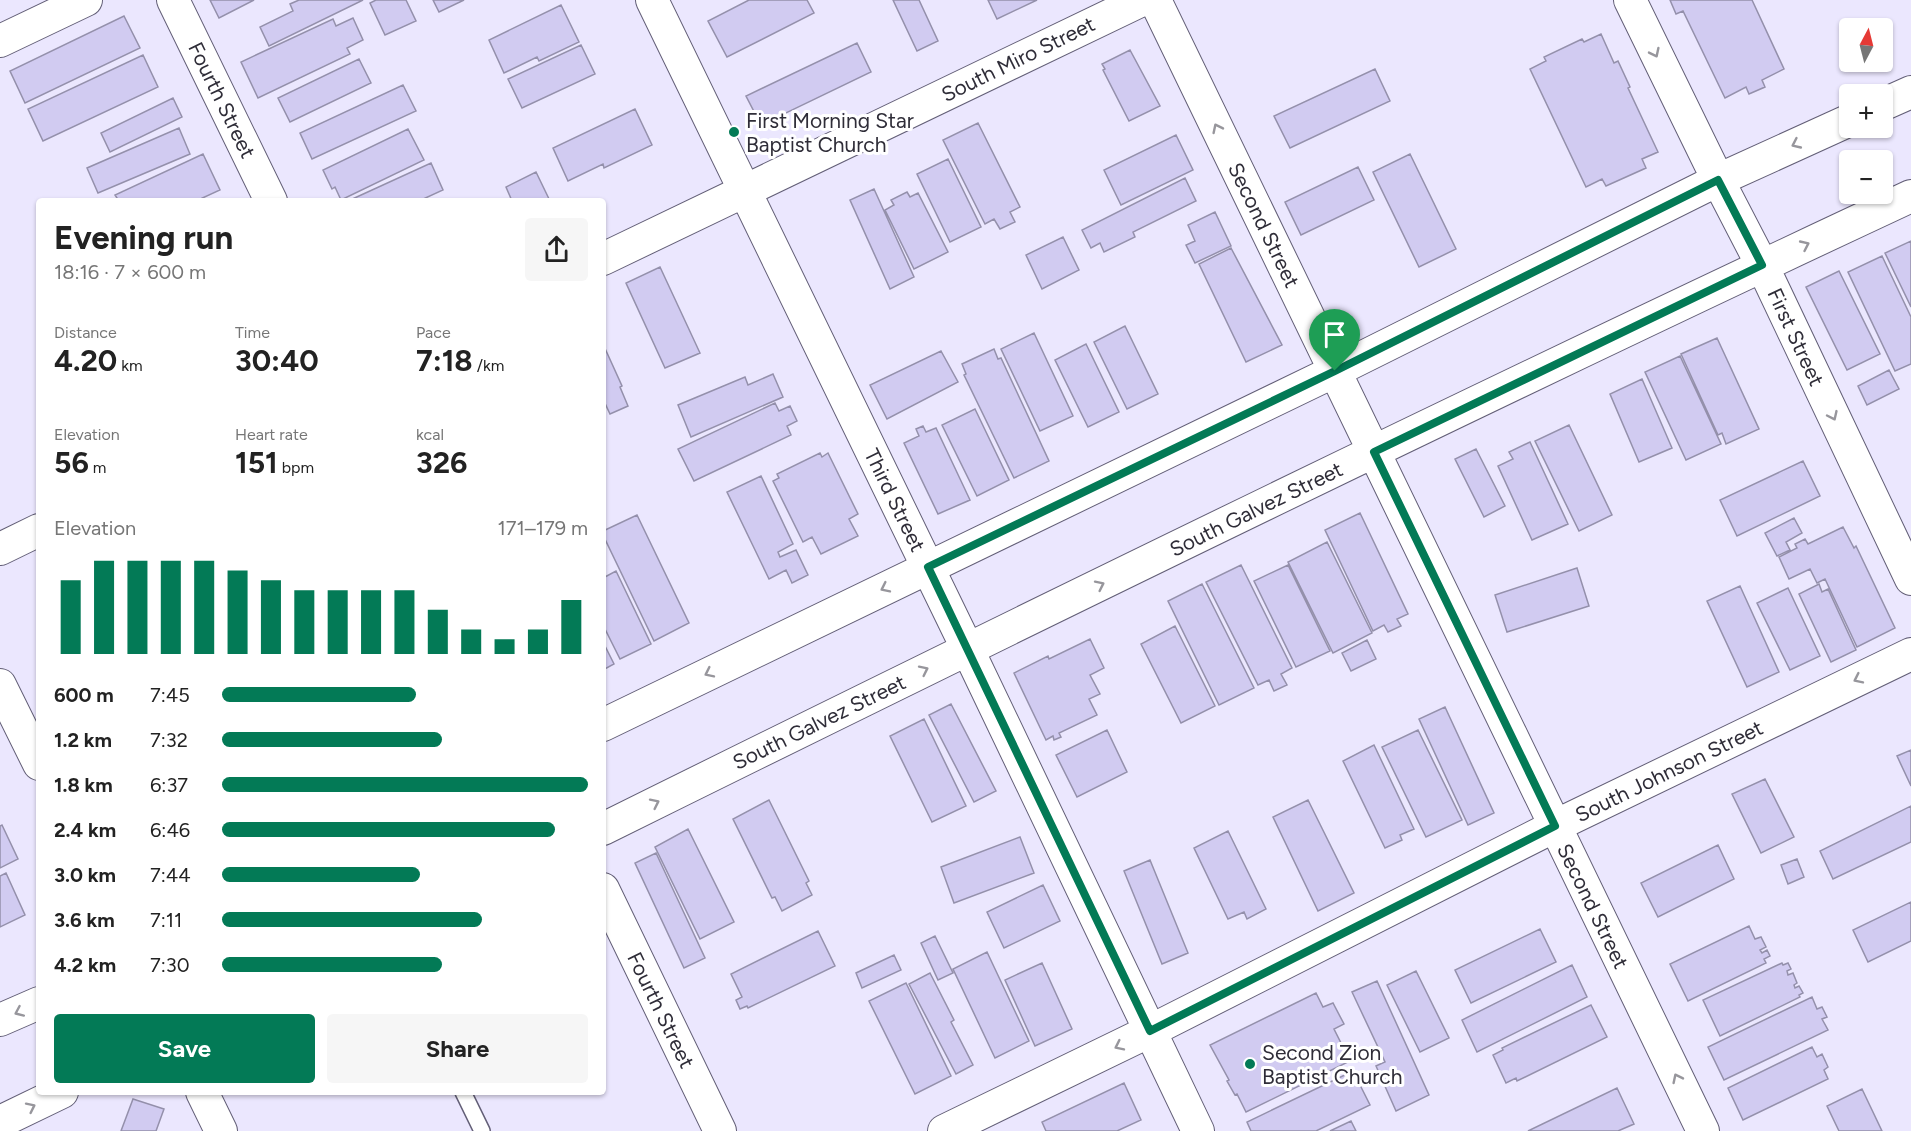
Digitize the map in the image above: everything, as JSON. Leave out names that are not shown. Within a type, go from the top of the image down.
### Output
[{"type":"street","points":[[0,41],[86,0]]},
{"type":"street","name":"Fourth Street","points":[[173,0],[270,198]]},
{"type":"street","name":"Third Street","points":[[652,0],[928,567],[1198,1131]]},
{"type":"street","name":"South Miro Street","points":[[606,258],[1142,0]]},
{"type":"street","name":"Second Street","points":[[1155,0],[1702,1131]]},
{"type":"street","name":"First Street","points":[[1630,0],[1762,265],[1911,579]]},
{"type":"street","points":[[1893,100],[1911,92]]},
{"type":"street","points":[[606,724],[1335,371],[1718,180],[1839,125]]},
{"type":"street","name":"South Galvez Street","points":[[606,828],[967,648],[1762,265],[1911,196]]},
{"type":"street","points":[[0,549],[36,531]]},
{"type":"street","name":"South Johnson Street","points":[[944,1131],[1150,1031],[1555,826],[1911,654]]},
{"type":"street","points":[[0,685],[36,758]]},
{"type":"street","name":"Fourth Street","points":[[606,895],[720,1131]]},
{"type":"street","points":[[0,1020],[36,1004]]},
{"type":"street","points":[[0,1122],[56,1095]]},
{"type":"street","points":[[203,1095],[220,1131]]},
{"type":"lane","points":[[464,1095],[482,1131]]},
{"type":"building","points":[[210,0],[254,0],[219,18]]},
{"type":"building","points":[[299,0],[363,0],[269,46],[260,27],[293,11],[290,4]]},
{"type":"building","points":[[376,0],[406,0],[416,21],[385,35],[370,3]]},
{"type":"building","points":[[433,0],[464,0],[439,12]]},
{"type":"building","points":[[749,0],[807,0],[814,13],[727,57],[708,21]]},
{"type":"building","points":[[893,0],[919,0],[938,41],[917,51]]},
{"type":"building","points":[[988,0],[1037,0],[997,19]]},
{"type":"building","points":[[1670,0],[1752,0],[1784,69],[1762,80],[1765,87],[1749,94],[1746,87],[1725,98],[1683,11],[1676,14]]},
{"type":"building","points":[[561,5],[579,42],[539,61],[537,57],[504,73],[489,40]]},
{"type":"building","points":[[124,16],[140,48],[25,103],[10,71]]},
{"type":"building","points":[[353,18],[363,40],[347,48],[350,54],[258,98],[241,62],[333,19],[336,26]]},
{"type":"building","points":[[1601,34],[1614,63],[1618,61],[1658,152],[1642,159],[1646,168],[1606,186],[1602,179],[1586,187],[1530,69],[1546,61],[1544,57],[1582,39],[1584,42]]},
{"type":"building","points":[[857,43],[871,72],[761,125],[746,96]]},
{"type":"building","points":[[581,45],[595,74],[522,108],[508,79]]},
{"type":"building","points":[[1130,50],[1160,106],[1129,121],[1102,64]]},
{"type":"building","points":[[143,55],[158,87],[43,141],[28,109]]},
{"type":"building","points":[[359,59],[371,83],[290,122],[278,98]]},
{"type":"building","points":[[1375,69],[1390,101],[1290,148],[1274,116]]},
{"type":"building","points":[[403,85],[416,111],[312,159],[300,133]]},
{"type":"building","points":[[173,98],[182,117],[110,152],[101,133]]},
{"type":"building","points":[[635,109],[652,145],[604,168],[603,164],[568,181],[553,148]]},
{"type":"building","points":[[978,123],[1020,207],[1010,212],[1015,222],[1000,229],[994,219],[985,224],[943,140]]},
{"type":"building","points":[[179,128],[190,154],[98,193],[87,168]]},
{"type":"building","points":[[408,129],[424,160],[345,198],[340,198],[335,187],[332,189],[323,170]]},
{"type":"building","points":[[1176,135],[1193,170],[1121,205],[1104,170]]},
{"type":"building","points":[[203,154],[220,190],[203,198],[117,198],[115,195]]},
{"type":"building","points":[[1410,154],[1456,249],[1419,267],[1373,172]]},
{"type":"building","points":[[948,159],[981,227],[950,242],[917,174]]},
{"type":"building","points":[[431,163],[443,190],[426,198],[355,198]]},
{"type":"building","points":[[1358,167],[1374,200],[1301,235],[1285,202]]},
{"type":"building","points":[[536,172],[549,198],[511,198],[506,187]]},
{"type":"building","points":[[1185,178],[1196,201],[1133,232],[1135,237],[1104,252],[1100,243],[1091,248],[1082,230]]},
{"type":"building","points":[[874,189],[914,277],[890,289],[850,200]]},
{"type":"building","points":[[907,192],[910,197],[918,193],[948,252],[914,269],[885,210],[894,205],[891,200]]},
{"type":"building","points":[[1215,212],[1231,246],[1195,263],[1186,245],[1195,241],[1188,225]]},
{"type":"building","points":[[1063,237],[1079,270],[1042,289],[1026,255]]},
{"type":"building","points":[[1911,241],[1911,307],[1885,253]]},
{"type":"building","points":[[1231,248],[1282,345],[1246,362],[1199,264]]},
{"type":"building","points":[[1882,256],[1911,317],[1911,364],[1895,371],[1848,272]]},
{"type":"building","points":[[660,267],[700,353],[665,368],[626,283]]},
{"type":"building","points":[[1839,271],[1880,354],[1847,370],[1806,287]]},
{"type":"building","points":[[1125,326],[1158,394],[1127,409],[1094,342]]},
{"type":"building","points":[[1034,333],[1073,416],[1040,431],[1001,349]]},
{"type":"building","points":[[1717,338],[1759,429],[1726,444],[1722,433],[1718,435],[1681,354]]},
{"type":"building","points":[[1086,344],[1119,412],[1088,427],[1055,360]]},
{"type":"building","points":[[994,349],[998,359],[1001,358],[1049,461],[1014,478],[964,375],[966,374],[962,364]]},
{"type":"building","points":[[606,351],[622,386],[620,387],[628,406],[610,414],[606,405]]},
{"type":"building","points":[[941,351],[958,382],[887,419],[870,385]]},
{"type":"building","points":[[1680,356],[1721,444],[1686,460],[1645,372]]},
{"type":"building","points":[[1889,370],[1899,389],[1867,405],[1858,386]]},
{"type":"building","points":[[773,374],[783,397],[691,437],[678,405],[745,377],[748,385]]},
{"type":"building","points":[[1642,379],[1672,448],[1639,462],[1610,394]]},
{"type":"building","points":[[775,403],[779,411],[790,406],[797,421],[787,426],[791,435],[694,481],[678,449]]},
{"type":"building","points":[[975,409],[1009,480],[977,496],[942,425]]},
{"type":"building","points":[[1569,425],[1612,515],[1579,531],[1535,441]]},
{"type":"building","points":[[923,426],[926,432],[936,428],[970,500],[938,514],[904,443],[919,436],[916,429]]},
{"type":"building","points":[[1530,442],[1568,524],[1532,540],[1498,466],[1513,459],[1509,452]]},
{"type":"building","points":[[1476,449],[1505,506],[1484,517],[1455,459]]},
{"type":"building","points":[[820,453],[822,457],[828,453],[858,514],[849,519],[858,536],[821,554],[812,537],[803,542],[773,481],[779,478],[777,474]]},
{"type":"building","points":[[1803,461],[1820,496],[1737,536],[1720,500]]},
{"type":"building","points":[[761,476],[793,544],[778,552],[780,557],[796,550],[808,575],[792,583],[786,570],[769,579],[727,492]]},
{"type":"building","points":[[1360,513],[1408,614],[1397,619],[1401,626],[1388,632],[1384,625],[1373,631],[1325,530]]},
{"type":"building","points":[[637,515],[689,623],[654,641],[606,541],[606,530]]},
{"type":"building","points":[[1794,518],[1802,533],[1786,542],[1790,550],[1777,556],[1765,533]]},
{"type":"building","points":[[1843,527],[1854,548],[1856,546],[1895,628],[1857,647],[1825,579],[1817,583],[1810,569],[1789,579],[1779,557],[1797,548],[1795,544],[1805,539],[1808,544]]},
{"type":"building","points":[[1327,542],[1372,633],[1333,653],[1288,562]]},
{"type":"building","points":[[1241,565],[1292,668],[1281,674],[1287,685],[1274,691],[1269,680],[1258,685],[1206,582]]},
{"type":"building","points":[[1288,565],[1330,651],[1296,667],[1254,581]]},
{"type":"building","points":[[1577,568],[1589,606],[1507,632],[1495,595]]},
{"type":"building","points":[[616,571],[651,644],[620,659],[606,631],[606,576]]},
{"type":"building","points":[[1202,584],[1254,688],[1219,705],[1168,601]]},
{"type":"building","points":[[1819,584],[1822,592],[1828,589],[1856,650],[1831,662],[1799,594]]},
{"type":"building","points":[[1740,586],[1779,672],[1747,687],[1707,601]]},
{"type":"building","points":[[1788,588],[1820,656],[1790,670],[1757,603]]},
{"type":"building","points":[[1175,626],[1215,706],[1181,723],[1141,644]]},
{"type":"building","points":[[1090,639],[1104,668],[1090,675],[1100,694],[1089,699],[1097,715],[1059,733],[1061,737],[1054,740],[1053,736],[1046,740],[1014,673]]},
{"type":"building","points":[[1367,640],[1376,659],[1351,671],[1342,653]]},
{"type":"building","points":[[606,648],[614,664],[606,668]]},
{"type":"building","points":[[951,704],[996,791],[974,802],[929,715]]},
{"type":"building","points":[[1445,707],[1494,813],[1468,825],[1419,719]]},
{"type":"building","points":[[924,719],[966,806],[932,822],[890,736]]},
{"type":"building","points":[[1107,730],[1127,772],[1077,797],[1056,755]]},
{"type":"building","points":[[1418,730],[1462,820],[1426,837],[1382,747]]},
{"type":"building","points":[[1374,745],[1414,829],[1400,835],[1402,840],[1385,848],[1343,761]]},
{"type":"building","points":[[1911,750],[1911,786],[1897,756]]},
{"type":"building","points":[[1765,779],[1794,837],[1761,853],[1732,794]]},
{"type":"building","points":[[769,800],[809,881],[806,883],[812,895],[782,911],[775,897],[772,898],[733,819]]},
{"type":"building","points":[[1308,800],[1354,893],[1318,911],[1273,817]]},
{"type":"building","points":[[1911,806],[1911,842],[1833,879],[1820,851]]},
{"type":"building","points":[[2,825],[18,859],[0,868],[0,826]]},
{"type":"building","points":[[688,829],[734,922],[700,939],[655,847]]},
{"type":"building","points":[[1228,831],[1266,909],[1247,919],[1244,912],[1228,919],[1194,848]]},
{"type":"building","points":[[1020,837],[1034,873],[954,903],[941,867]]},
{"type":"building","points":[[1718,845],[1734,879],[1658,917],[1641,883]]},
{"type":"building","points":[[656,853],[705,958],[684,968],[635,863]]},
{"type":"building","points":[[1797,859],[1804,877],[1788,884],[1781,865]]},
{"type":"building","points":[[1150,860],[1188,953],[1162,964],[1124,871]]},
{"type":"building","points":[[6,873],[25,915],[0,927],[0,876]]},
{"type":"building","points":[[1043,885],[1060,921],[1004,948],[987,912]]},
{"type":"building","points":[[1911,902],[1911,941],[1868,962],[1853,930]]},
{"type":"building","points":[[1749,926],[1755,939],[1761,937],[1766,947],[1760,950],[1762,953],[1767,950],[1770,956],[1764,959],[1766,963],[1688,1001],[1670,964]]},
{"type":"building","points":[[1540,929],[1556,962],[1471,1003],[1455,970]]},
{"type":"building","points":[[818,931],[835,966],[748,1008],[747,1006],[740,1009],[736,1000],[742,997],[731,974]]},
{"type":"building","points":[[935,936],[953,973],[938,980],[921,943]]},
{"type":"building","points":[[987,952],[1029,1041],[995,1058],[953,969]]},
{"type":"building","points":[[894,955],[901,970],[862,988],[856,973]]},
{"type":"building","points":[[1042,963],[1072,1029],[1035,1046],[1005,980]]},
{"type":"building","points":[[1782,963],[1783,965],[1788,963],[1791,969],[1787,971],[1788,975],[1793,973],[1797,983],[1794,985],[1795,988],[1799,986],[1803,993],[1799,995],[1800,997],[1720,1036],[1703,1000]]},
{"type":"building","points":[[1572,965],[1587,997],[1477,1052],[1462,1020]]},
{"type":"building","points":[[1416,971],[1449,1038],[1420,1052],[1387,985]]},
{"type":"building","points":[[930,973],[954,1020],[951,1022],[973,1065],[956,1074],[909,984]]},
{"type":"building","points":[[1377,981],[1429,1095],[1396,1111],[1376,1066],[1385,1062],[1352,992]]},
{"type":"building","points":[[906,983],[951,1076],[915,1094],[869,1001]]},
{"type":"building","points":[[1316,993],[1323,1007],[1333,1003],[1344,1024],[1334,1029],[1350,1061],[1246,1112],[1227,1081],[1229,1080],[1210,1045]]},
{"type":"building","points":[[1812,997],[1817,1009],[1822,1007],[1827,1017],[1822,1019],[1828,1030],[1724,1080],[1708,1047]]},
{"type":"building","points":[[1591,1005],[1607,1037],[1517,1081],[1516,1078],[1506,1083],[1493,1055],[1503,1050],[1502,1048]]},
{"type":"building","points":[[1812,1047],[1817,1057],[1822,1054],[1828,1067],[1824,1070],[1828,1079],[1743,1120],[1728,1088]]},
{"type":"building","points":[[1353,1071],[1370,1105],[1316,1131],[1251,1131],[1247,1122]]},
{"type":"building","points":[[1124,1083],[1141,1120],[1117,1131],[1046,1131],[1042,1122]]},
{"type":"building","points":[[1617,1088],[1634,1124],[1618,1131],[1528,1131]]},
{"type":"building","points":[[1862,1089],[1882,1131],[1839,1131],[1827,1106]]},
{"type":"building","points":[[133,1099],[164,1109],[156,1131],[121,1131]]},
{"type":"building","points":[[1351,1121],[1356,1131],[1330,1131]]},
{"type":"place","name":"First Morning Star Baptist Church","points":[[734,132]]},
{"type":"place","name":"Second Zion Baptist Church","points":[[1250,1064]]},
{"type":"route","points":[[1718,180],[1762,265],[1374,452],[1555,826],[1150,1031],[928,567],[1335,371],[1718,180]]}]
